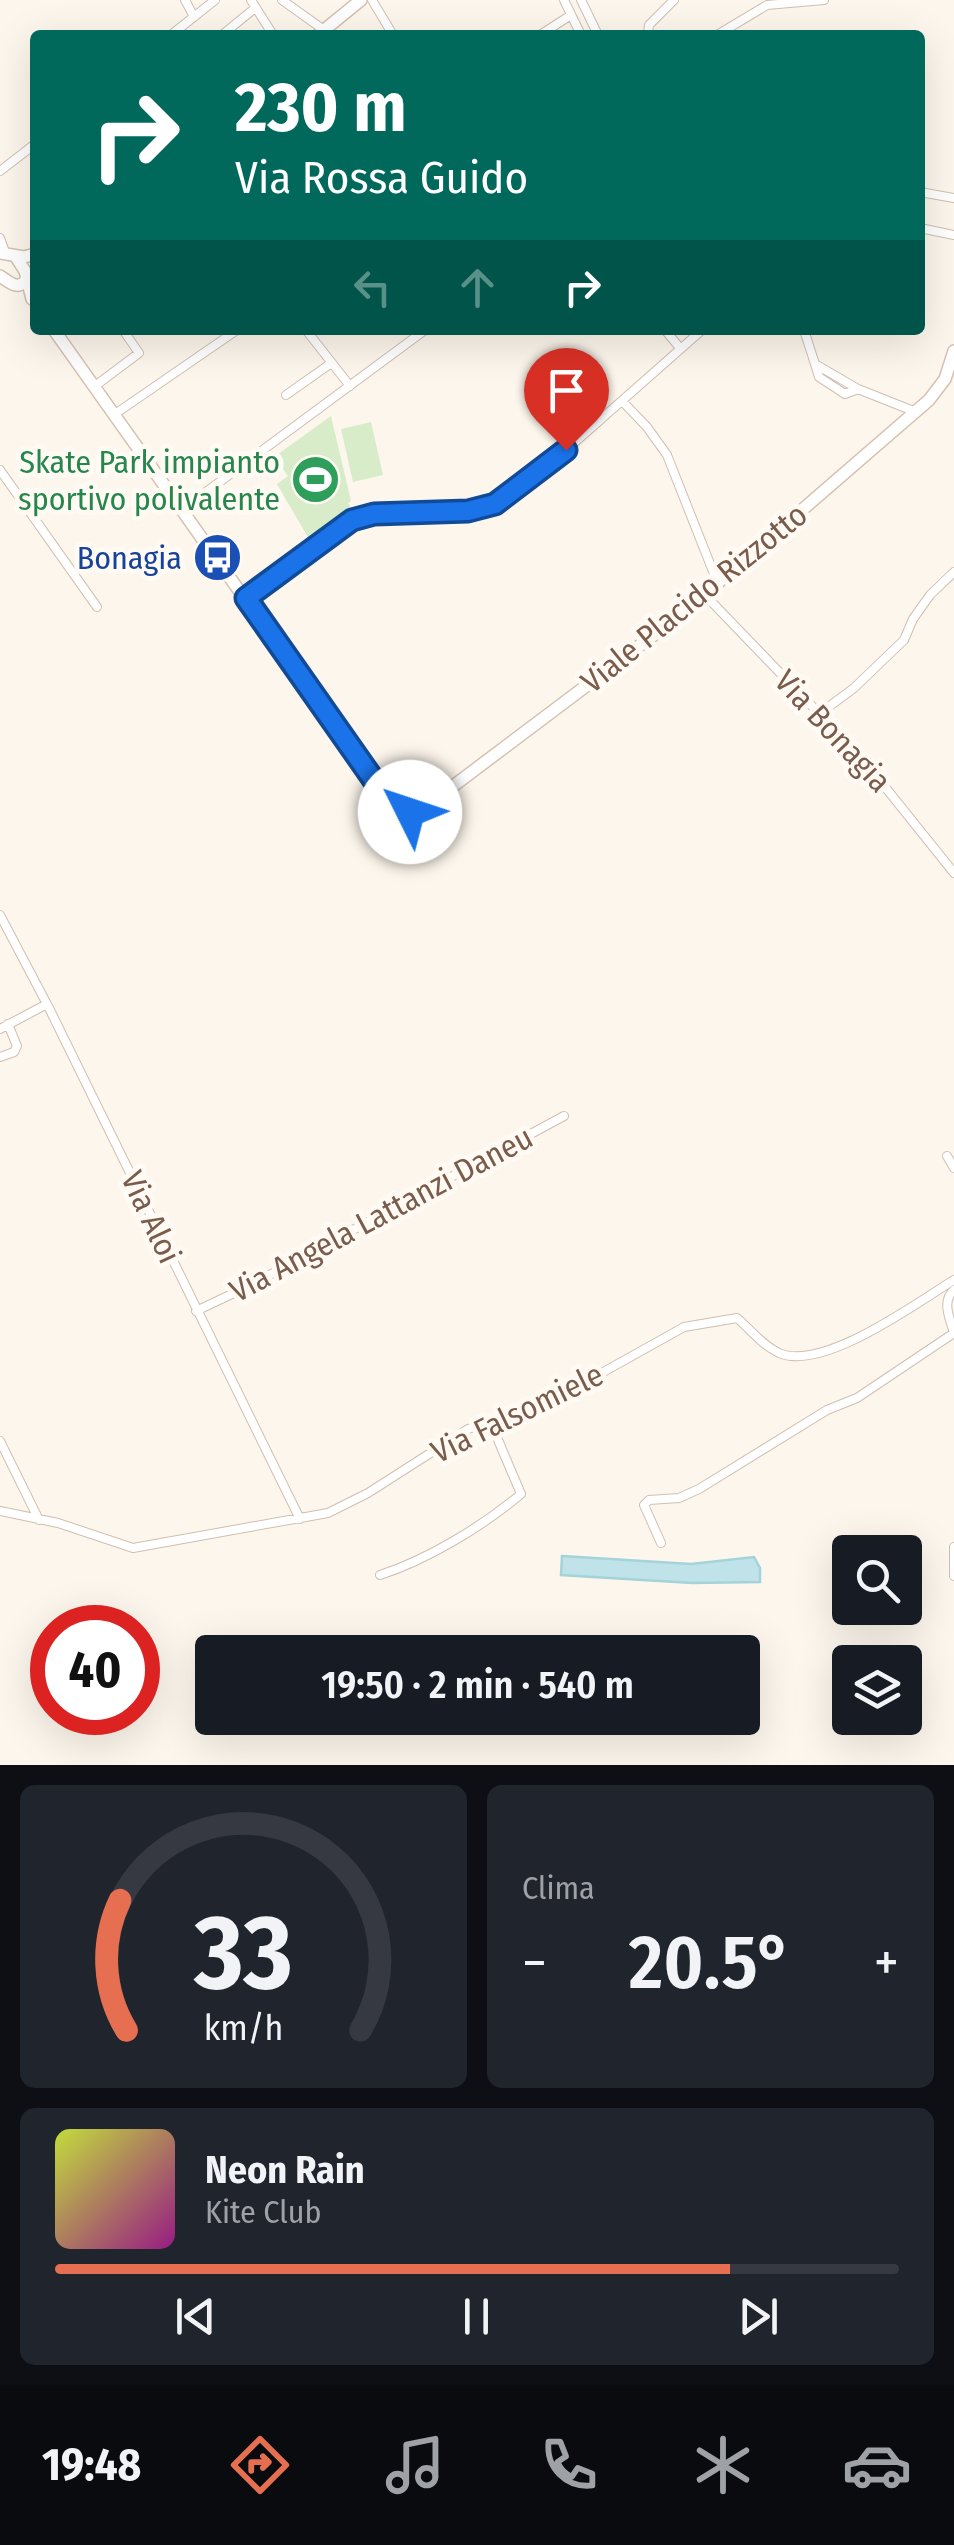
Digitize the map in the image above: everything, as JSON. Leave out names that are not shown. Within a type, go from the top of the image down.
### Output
[{"type":"street","points":[[185,0],[194,17]]},
{"type":"street","points":[[178,30],[216,0]]},
{"type":"street","points":[[282,0],[319,30]]},
{"type":"street","points":[[324,30],[361,0]]},
{"type":"street","points":[[372,0],[390,30]]},
{"type":"street","points":[[564,0],[578,30]]},
{"type":"street","points":[[581,0],[596,30]]},
{"type":"street","points":[[648,30],[648,25],[674,0]]},
{"type":"street","points":[[726,30],[767,6],[824,0]]},
{"type":"street","points":[[227,30],[253,4],[269,30]]},
{"type":"street","points":[[548,30],[571,15]]},
{"type":"street","points":[[0,172],[30,148]]},
{"type":"street","points":[[925,193],[954,198]]},
{"type":"street","points":[[925,229],[954,234]]},
{"type":"street","points":[[0,238],[7,254],[26,277],[30,291]]},
{"type":"street","points":[[13,285],[21,284],[30,270]]},
{"type":"street","points":[[0,276],[30,299]]},
{"type":"street","points":[[58,335],[246,598],[352,520],[374,514],[468,511],[495,504],[566,450],[696,335]]},
{"type":"street","points":[[95,386],[139,354],[126,335]]},
{"type":"street","points":[[114,414],[227,335]]},
{"type":"street","points":[[310,335],[350,386]]},
{"type":"street","points":[[183,510],[418,335]]},
{"type":"street","points":[[669,335],[680,348]]},
{"type":"street","points":[[806,335],[815,364],[858,389],[916,412]]},
{"type":"street","name":"Viale Placido Rizzotto","points":[[246,598],[394,808],[404,812],[424,808],[705,596],[938,391],[954,351]]},
{"type":"street","points":[[286,394],[330,364]]},
{"type":"street","points":[[622,401],[668,455],[718,584]]},
{"type":"street","points":[[0,470],[98,607]]},
{"type":"street","points":[[819,714],[854,688],[904,640],[930,594],[954,572]]},
{"type":"street","name":"Via Bonagia","points":[[705,596],[888,788],[954,873]]},
{"type":"street","name":"Via Aloi","points":[[0,916],[300,1519]]},
{"type":"street","points":[[0,1057],[14,1052],[17,1046],[4,1027],[47,1004]]},
{"type":"street","name":"Via Angela Lattanzi Daneu","points":[[196,1311],[564,1116]]},
{"type":"street","points":[[947,1156],[954,1168]]},
{"type":"street","name":"Via Falsomiele","points":[[0,1511],[132,1548],[300,1519],[341,1506],[468,1429],[518,1414],[684,1327],[737,1318],[754,1336],[782,1354],[824,1352],[954,1280]]},
{"type":"street","points":[[661,1543],[644,1506],[649,1500],[679,1498],[699,1489],[827,1410],[858,1398],[954,1333],[947,1300],[954,1290]]},
{"type":"street","points":[[380,1574],[406,1566],[483,1522],[521,1494],[490,1421]]},
{"type":"street","points":[[0,1441],[40,1520]]},
{"type":"street","points":[[954,1547],[954,1576]]},
{"type":"green space","name":"Skate Park impianto sportivo polivalente","points":[[331,416],[352,510],[309,539],[277,484],[288,476],[274,457]]},
{"type":"green space","points":[[371,422],[383,475],[353,482],[341,429]]},
{"type":"water","points":[[562,1556],[691,1564],[754,1557],[760,1568],[760,1582],[692,1583],[561,1575]]},
{"type":"place","name":"Skate Park impianto sportivo polivalente","points":[[315,480]]},
{"type":"place","name":"Bonagia","points":[[217,558]]},
{"type":"route","points":[[410,812],[394,808],[387,799],[246,598],[352,520],[374,514],[468,511],[495,504],[566,450]]}]
